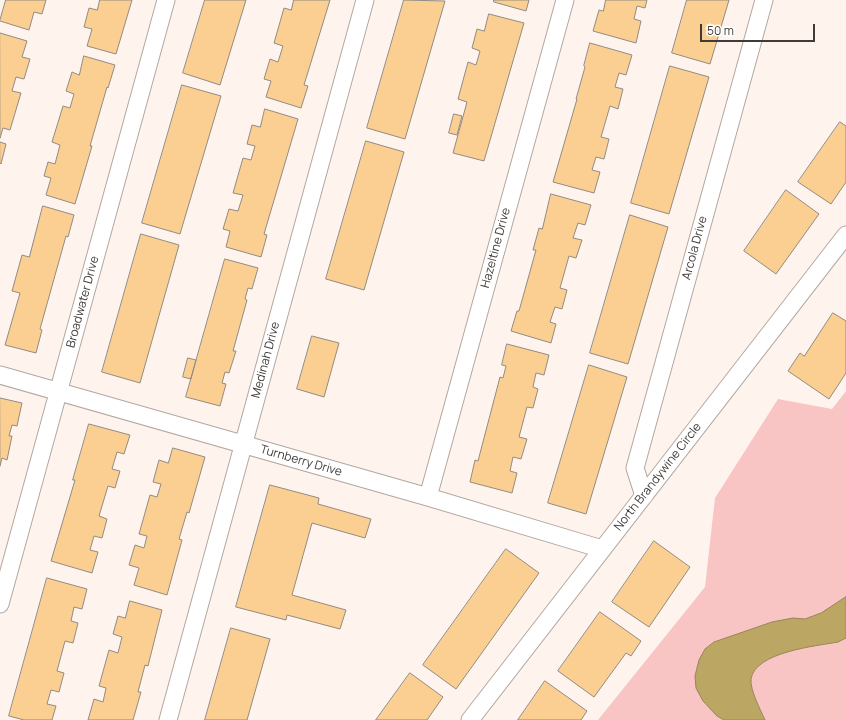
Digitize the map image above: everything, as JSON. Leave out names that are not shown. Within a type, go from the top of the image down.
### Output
[{"type":"street","name":"Broadwater Drive","points":[[0,604],[166,0]]},
{"type":"street","name":"Medinah Drive","points":[[168,720],[365,0]]},
{"type":"street","name":"Hazeltine Drive","points":[[428,497],[565,0]]},
{"type":"street","name":"Arcola Drive","points":[[644,496],[635,468],[764,0]]},
{"type":"street","name":"North Brandywine Circle","points":[[470,720],[846,235]]},
{"type":"street","name":"Turnberry Drive","points":[[0,375],[428,497],[602,549]]},
{"type":"shaded area","points":[[846,391],[846,720],[598,720],[705,587],[715,498],[778,399],[832,409]]},
{"type":"shaded area","points":[[846,597],[846,638],[838,642],[802,648],[774,656],[763,662],[755,670],[751,679],[752,688],[765,720],[724,720],[717,716],[703,701],[696,688],[695,676],[699,660],[705,649],[714,642],[772,622],[793,618],[805,619],[821,613]]},
{"type":"building","points":[[6,0],[46,0],[42,14],[34,12],[29,30],[0,21]]},
{"type":"building","points":[[100,0],[132,0],[116,54],[87,46],[92,29],[84,27],[89,8],[97,10]]},
{"type":"building","points":[[205,0],[246,0],[220,85],[183,73]]},
{"type":"building","points":[[294,0],[330,0],[304,85],[308,86],[301,108],[266,97],[271,81],[264,79],[270,59],[278,62],[283,46],[274,43],[284,8],[291,10]]},
{"type":"building","points":[[404,0],[445,1],[405,139],[367,128]]},
{"type":"building","points":[[494,0],[529,0],[526,11],[494,2]]},
{"type":"building","points":[[606,0],[647,0],[645,8],[637,6],[634,19],[641,21],[636,43],[593,31],[599,10],[603,11]]},
{"type":"building","points":[[687,0],[729,0],[710,64],[672,53]]},
{"type":"building","points":[[489,14],[524,23],[484,161],[453,153],[467,102],[458,99],[468,62],[476,65],[480,51],[472,48],[477,29],[484,31]]},
{"type":"building","points":[[0,33],[27,41],[22,57],[30,59],[24,79],[16,77],[12,91],[21,93],[10,130],[3,128],[0,138]]},
{"type":"building","points":[[590,43],[632,55],[626,75],[619,73],[615,87],[623,89],[618,109],[610,106],[601,137],[609,139],[604,159],[596,157],[592,170],[600,172],[594,193],[553,182],[577,99]]},
{"type":"building","points":[[84,56],[115,65],[90,146],[92,146],[75,204],[46,195],[51,178],[44,176],[48,162],[55,164],[60,145],[52,142],[63,106],[70,108],[74,94],[66,91],[72,72],[79,75]]},
{"type":"building","points":[[670,66],[709,77],[669,214],[631,203]]},
{"type":"building","points":[[182,85],[221,96],[180,234],[142,223]]},
{"type":"building","points":[[265,109],[298,119],[264,234],[267,235],[261,257],[226,247],[230,231],[223,229],[229,209],[238,211],[243,195],[233,193],[243,158],[251,160],[255,146],[247,144],[252,125],[260,127]]},
{"type":"building","points":[[454,114],[462,116],[457,135],[449,133]]},
{"type":"building","points":[[840,122],[846,126],[846,182],[831,204],[798,182]]},
{"type":"building","points":[[366,141],[404,152],[364,290],[326,279]]},
{"type":"building","points":[[0,142],[6,144],[1,164],[0,163]]},
{"type":"building","points":[[786,190],[819,214],[776,274],[744,251]]},
{"type":"building","points":[[551,194],[591,205],[585,225],[578,223],[573,238],[582,240],[576,258],[569,256],[560,288],[567,290],[562,309],[555,307],[550,322],[556,324],[551,343],[511,331],[517,311],[519,311],[536,250],[533,250],[539,228],[542,229]]},
{"type":"building","points":[[43,206],[74,215],[68,237],[66,236],[40,329],[42,330],[36,353],[5,345],[20,293],[12,291],[22,255],[29,257]]},
{"type":"building","points":[[630,215],[668,227],[628,364],[590,353]]},
{"type":"building","points":[[141,234],[179,245],[140,383],[102,372]]},
{"type":"building","points":[[225,259],[258,268],[252,289],[248,288],[245,299],[247,300],[233,351],[236,351],[229,373],[225,372],[222,383],[226,384],[220,406],[186,397]]},
{"type":"building","points":[[833,313],[846,321],[846,373],[829,399],[788,371],[800,353],[804,356]]},
{"type":"building","points":[[312,336],[339,343],[324,397],[297,389]]},
{"type":"building","points":[[507,344],[549,355],[544,375],[536,373],[533,387],[538,389],[533,408],[527,407],[519,437],[527,439],[521,459],[513,457],[510,471],[517,473],[512,493],[470,482],[475,460],[478,461],[500,377],[503,378],[506,366],[502,365]]},
{"type":"building","points":[[188,358],[196,360],[191,379],[183,377]]},
{"type":"building","points":[[589,365],[627,377],[586,514],[548,503]]},
{"type":"building","points":[[0,398],[22,403],[17,426],[12,425],[9,436],[12,436],[7,460],[2,458],[0,466]]},
{"type":"building","points":[[89,424],[130,435],[124,454],[117,452],[112,469],[120,471],[115,488],[108,486],[99,516],[107,519],[102,538],[94,536],[90,550],[98,552],[92,573],[51,561],[75,480],[73,480]]},
{"type":"building","points":[[173,448],[205,457],[189,513],[187,512],[179,539],[182,540],[167,595],[134,585],[139,568],[129,565],[135,545],[144,548],[147,536],[139,534],[150,495],[157,497],[161,484],[153,482],[159,460],[168,463]]},
{"type":"building","points":[[270,485],[319,498],[318,504],[371,519],[365,538],[312,523],[292,595],[346,610],[340,629],[287,615],[286,620],[236,607]]},
{"type":"building","points":[[654,541],[690,567],[649,627],[612,602]]},
{"type":"building","points":[[506,549],[539,573],[456,689],[423,665]]},
{"type":"building","points":[[47,578],[87,589],[82,609],[74,607],[71,621],[78,623],[73,643],[65,641],[57,671],[64,673],[59,692],[51,690],[47,704],[56,706],[52,720],[24,720],[9,716]]},
{"type":"building","points":[[130,601],[162,610],[148,666],[145,665],[138,692],[141,692],[133,720],[88,720],[94,699],[103,702],[106,688],[99,686],[109,650],[118,653],[122,637],[113,634],[118,616],[125,618]]},
{"type":"building","points":[[600,612],[641,641],[631,656],[626,653],[594,697],[558,671]]},
{"type":"building","points":[[231,628],[270,639],[247,720],[205,720]]},
{"type":"building","points":[[410,673],[443,697],[427,720],[376,720]]},
{"type":"building","points":[[545,681],[587,711],[581,720],[518,720]]}]
